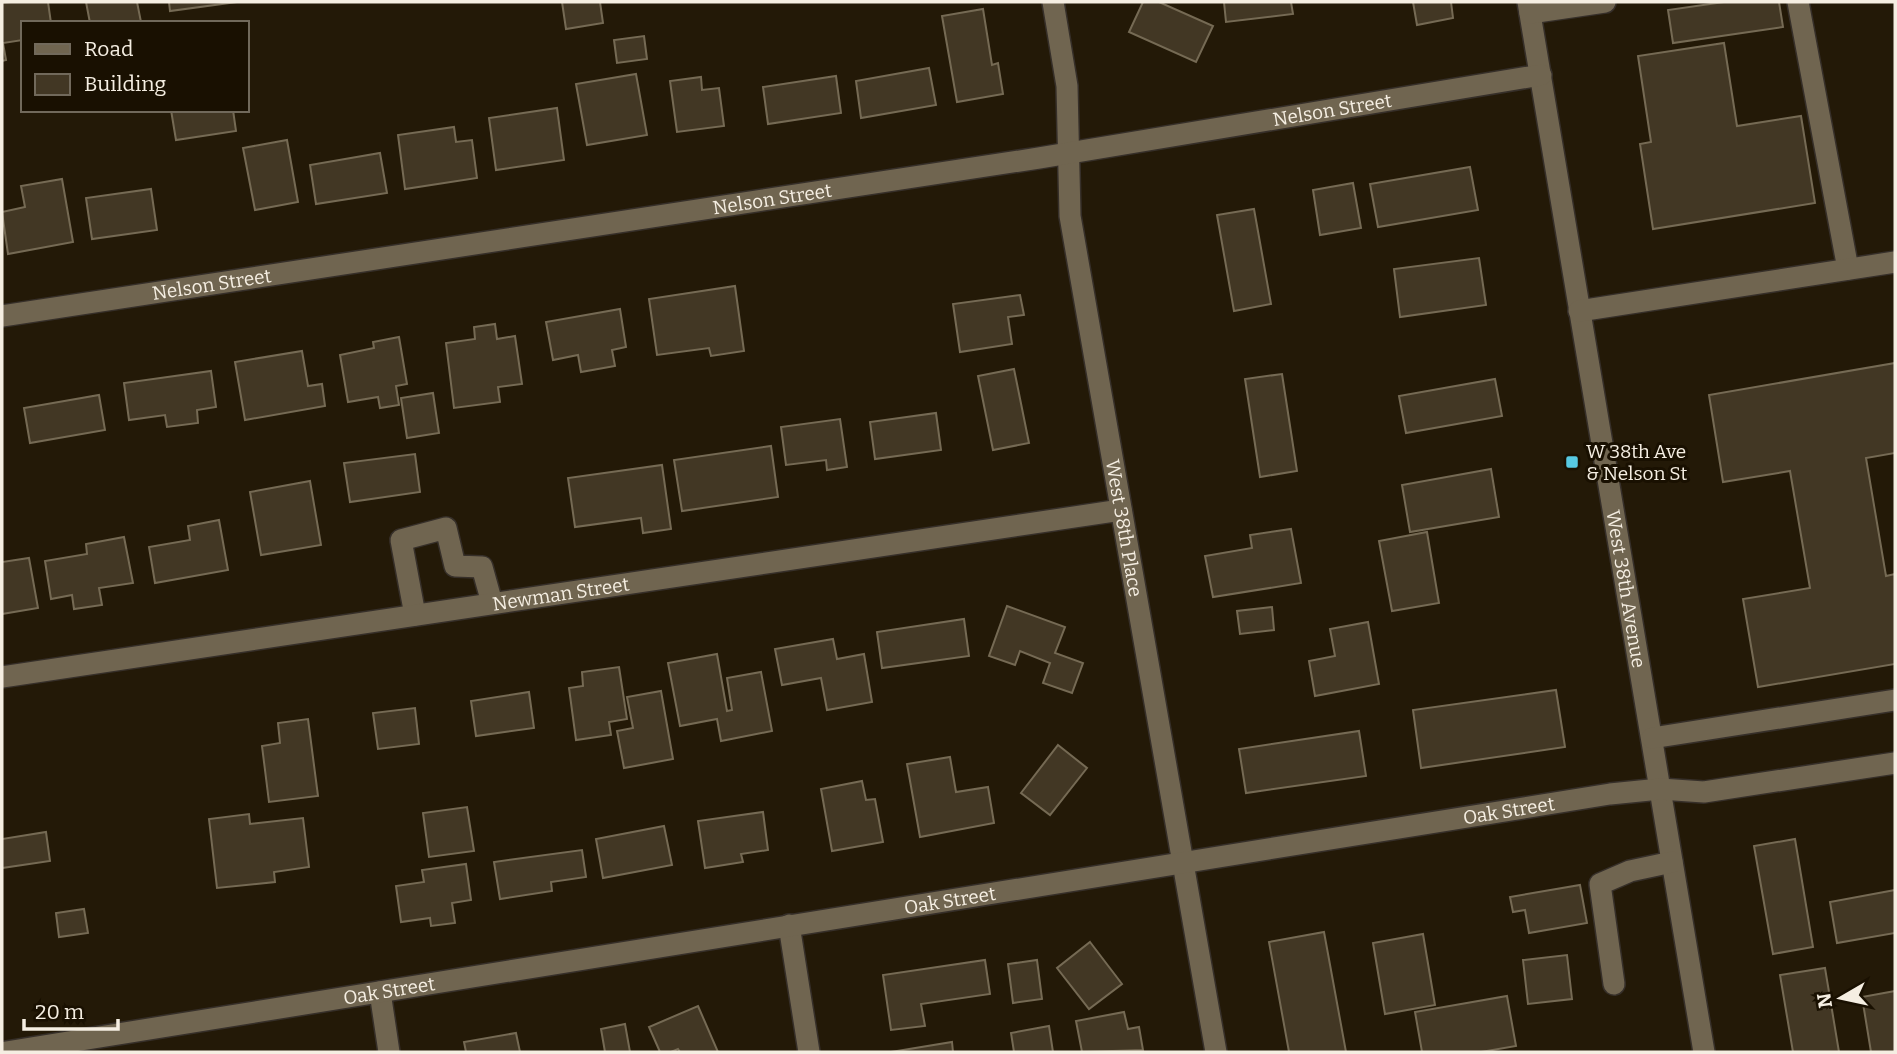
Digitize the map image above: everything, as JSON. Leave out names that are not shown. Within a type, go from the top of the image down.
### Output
[{"type":"street","name":"West 38th Place","points":[[1053,2],[1067,86],[1070,216],[1185,862],[1216,1052]]},
{"type":"street","points":[[1529,7],[1605,2]]},
{"type":"street","points":[[1798,2],[1847,269]]},
{"type":"street","name":"West 38th Avenue","points":[[1529,7],[1704,1052]]},
{"type":"street","name":"Nelson Street","points":[[2,316],[1068,154],[1541,75]]},
{"type":"street","points":[[1579,311],[1895,261]]},
{"type":"street","name":"Newman Street","points":[[2,677],[1121,510]]},
{"type":"street","points":[[415,615],[401,540],[446,528],[455,566],[482,567],[492,603]]},
{"type":"street","points":[[1651,738],[1895,700]]},
{"type":"street","name":"Oak Street","points":[[6,1052],[1529,807],[1660,789],[1704,792],[1895,763]]},
{"type":"street","points":[[1614,984],[1600,884],[1630,871],[1672,862]]},
{"type":"street","points":[[789,925],[809,1052]]},
{"type":"street","points":[[380,992],[389,1052]]},
{"type":"building","points":[[48,2],[51,21],[21,21],[21,40],[3,43],[6,60],[2,61],[2,3]]},
{"type":"building","points":[[86,2],[137,2],[141,21],[90,21]]},
{"type":"building","points":[[169,2],[237,2],[170,11]]},
{"type":"building","points":[[562,2],[600,2],[603,23],[566,29]]},
{"type":"building","points":[[1143,2],[1159,2],[1213,26],[1196,62],[1129,32]]},
{"type":"building","points":[[1224,2],[1291,2],[1293,14],[1226,22]]},
{"type":"building","points":[[1413,2],[1451,2],[1453,18],[1417,25]]},
{"type":"building","points":[[1724,2],[1779,2],[1783,27],[1673,43],[1668,10]]},
{"type":"building","points":[[983,9],[992,65],[998,63],[1003,94],[957,102],[942,16]]},
{"type":"building","points":[[644,36],[647,59],[617,63],[614,40]]},
{"type":"building","points":[[1724,43],[1737,126],[1801,116],[1815,203],[1653,229],[1640,144],[1651,142],[1638,56]]},
{"type":"building","points":[[929,68],[936,105],[861,118],[856,81]]},
{"type":"building","points":[[636,74],[647,135],[587,145],[576,84]]},
{"type":"building","points":[[836,76],[841,113],[768,124],[763,87]]},
{"type":"building","points":[[701,77],[702,90],[719,88],[724,126],[677,132],[670,81]]},
{"type":"building","points":[[557,108],[564,160],[496,170],[489,118]]},
{"type":"building","points":[[171,112],[233,112],[236,131],[176,140]]},
{"type":"building","points":[[454,127],[456,142],[472,140],[477,178],[405,189],[398,135]]},
{"type":"building","points":[[287,140],[298,202],[255,210],[243,148]]},
{"type":"building","points":[[380,153],[387,193],[316,204],[310,165]]},
{"type":"building","points":[[1470,167],[1478,210],[1378,227],[1370,184]]},
{"type":"building","points":[[62,179],[73,242],[8,254],[2,212],[25,207],[21,186]]},
{"type":"building","points":[[1353,183],[1361,228],[1320,235],[1313,190]]},
{"type":"building","points":[[151,189],[157,230],[92,239],[86,198]]},
{"type":"building","points":[[1254,209],[1271,304],[1234,311],[1217,215]]},
{"type":"building","points":[[1479,258],[1486,305],[1400,317],[1394,269]]},
{"type":"building","points":[[735,286],[744,351],[711,356],[709,348],[657,355],[649,299]]},
{"type":"building","points":[[1020,295],[1024,315],[1008,317],[1012,344],[960,352],[953,304]]},
{"type":"building","points":[[620,309],[626,347],[612,350],[615,366],[581,372],[578,355],[553,360],[546,322]]},
{"type":"building","points":[[495,324],[497,339],[515,336],[522,384],[498,387],[500,402],[454,408],[446,343],[475,339],[474,327]]},
{"type":"building","points":[[399,337],[407,384],[396,386],[399,405],[380,408],[378,397],[348,402],[340,355],[374,348],[373,342]]},
{"type":"building","points":[[302,351],[308,386],[322,384],[325,406],[245,420],[235,362]]},
{"type":"building","points":[[1895,363],[1895,453],[1866,458],[1886,576],[1895,574],[1895,664],[1758,687],[1743,599],[1810,588],[1790,471],[1723,482],[1709,395]]},
{"type":"building","points":[[1014,369],[1029,443],[993,450],[978,376]]},
{"type":"building","points":[[211,371],[216,407],[197,410],[198,423],[167,427],[165,415],[129,420],[124,383]]},
{"type":"building","points":[[1282,374],[1297,471],[1260,477],[1245,379]]},
{"type":"building","points":[[1495,379],[1502,416],[1406,433],[1399,396]]},
{"type":"building","points":[[433,393],[439,433],[407,438],[401,398]]},
{"type":"building","points":[[99,395],[105,430],[30,443],[24,408]]},
{"type":"building","points":[[936,413],[941,450],[875,459],[870,422]]},
{"type":"building","points":[[840,419],[847,467],[827,470],[826,460],[786,465],[781,427]]},
{"type":"building","points":[[771,446],[778,497],[682,511],[674,460]]},
{"type":"building","points":[[415,454],[420,492],[350,502],[344,463]]},
{"type":"building","points":[[662,465],[671,529],[643,533],[641,518],[575,527],[568,478]]},
{"type":"building","points":[[1491,469],[1499,517],[1410,532],[1402,485]]},
{"type":"building","points":[[310,481],[321,545],[261,555],[250,492]]},
{"type":"building","points":[[219,520],[228,570],[155,583],[149,547],[190,540],[188,526]]},
{"type":"building","points":[[1291,529],[1301,583],[1213,597],[1205,556],[1252,548],[1250,535]]},
{"type":"building","points":[[1427,532],[1439,603],[1392,611],[1379,541]]},
{"type":"building","points":[[124,537],[133,583],[99,588],[102,605],[74,609],[72,595],[51,599],[45,561],[87,554],[86,544]]},
{"type":"building","points":[[29,558],[38,608],[2,614],[2,562]]},
{"type":"building","points":[[1007,606],[1065,627],[1055,653],[1083,663],[1072,693],[1043,683],[1050,663],[1020,651],[1015,665],[989,656]]},
{"type":"building","points":[[1272,607],[1274,630],[1240,634],[1237,611]]},
{"type":"building","points":[[964,619],[969,656],[882,668],[877,632]]},
{"type":"building","points":[[1368,622],[1379,684],[1315,696],[1309,661],[1335,656],[1330,629]]},
{"type":"building","points":[[833,639],[837,659],[864,654],[872,702],[827,710],[821,678],[782,685],[775,649]]},
{"type":"building","points":[[717,654],[727,711],[732,710],[727,678],[761,672],[772,731],[721,741],[717,719],[680,726],[668,663]]},
{"type":"building","points":[[619,667],[627,719],[609,722],[611,735],[576,740],[569,688],[583,686],[582,672]]},
{"type":"building","points":[[1556,690],[1565,747],[1421,768],[1413,710]]},
{"type":"building","points":[[661,691],[673,759],[624,768],[617,731],[633,728],[627,697]]},
{"type":"building","points":[[529,692],[534,728],[476,736],[471,701]]},
{"type":"building","points":[[415,708],[419,744],[378,749],[373,713]]},
{"type":"building","points":[[308,719],[318,796],[269,802],[262,746],[280,743],[278,723]]},
{"type":"building","points":[[1359,731],[1366,776],[1246,793],[1239,749]]},
{"type":"building","points":[[1058,745],[1087,768],[1050,815],[1021,793]]},
{"type":"building","points":[[950,757],[956,792],[988,787],[994,823],[920,837],[907,764]]},
{"type":"building","points":[[862,781],[866,800],[875,799],[883,842],[832,851],[821,789]]},
{"type":"building","points":[[467,807],[474,851],[429,857],[423,813]]},
{"type":"building","points":[[763,812],[768,850],[741,854],[743,862],[705,868],[698,821]]},
{"type":"building","points":[[249,814],[250,824],[303,818],[309,867],[274,872],[275,882],[217,888],[209,819]]},
{"type":"building","points":[[664,826],[672,865],[603,878],[596,839]]},
{"type":"building","points":[[46,832],[50,861],[2,868],[2,839]]},
{"type":"building","points":[[1795,839],[1813,947],[1773,954],[1754,846]]},
{"type":"building","points":[[582,850],[586,877],[551,882],[552,891],[500,899],[494,862]]},
{"type":"building","points":[[466,864],[471,900],[452,903],[455,923],[431,926],[430,918],[401,922],[396,886],[424,882],[422,870]]},
{"type":"building","points":[[1580,885],[1587,923],[1529,933],[1525,910],[1513,912],[1510,897]]},
{"type":"building","points":[[1895,890],[1895,933],[1837,943],[1830,902]]},
{"type":"building","points":[[84,909],[88,933],[59,937],[56,913]]},
{"type":"building","points":[[1324,932],[1346,1052],[1289,1052],[1269,942]]},
{"type":"building","points":[[1423,934],[1435,1005],[1385,1014],[1373,943]]},
{"type":"building","points":[[1090,942],[1122,984],[1089,1009],[1057,968]]},
{"type":"building","points":[[1567,955],[1572,999],[1528,1004],[1523,960]]},
{"type":"building","points":[[985,960],[990,994],[921,1004],[925,1026],[891,1030],[883,975]]},
{"type":"building","points":[[1037,960],[1042,999],[1013,1003],[1008,964]]},
{"type":"building","points":[[1825,968],[1839,1052],[1793,1052],[1780,975]]},
{"type":"building","points":[[1895,991],[1895,1052],[1871,1052],[1862,997]]},
{"type":"building","points":[[1507,996],[1516,1046],[1481,1052],[1422,1052],[1415,1012]]},
{"type":"building","points":[[698,1006],[718,1052],[680,1052],[678,1049],[660,1052],[649,1027]]},
{"type":"building","points":[[1124,1012],[1128,1029],[1139,1027],[1143,1050],[1082,1052],[1076,1021]]},
{"type":"building","points":[[625,1024],[630,1052],[605,1052],[601,1029]]},
{"type":"building","points":[[1049,1026],[1053,1052],[1014,1052],[1011,1033]]},
{"type":"building","points":[[516,1033],[520,1052],[466,1052],[464,1042]]},
{"type":"building","points":[[952,1042],[953,1052],[891,1052]]},
{"type":"place","name":"W 38th Ave & Nelson St","points":[[1572,462]]}]
